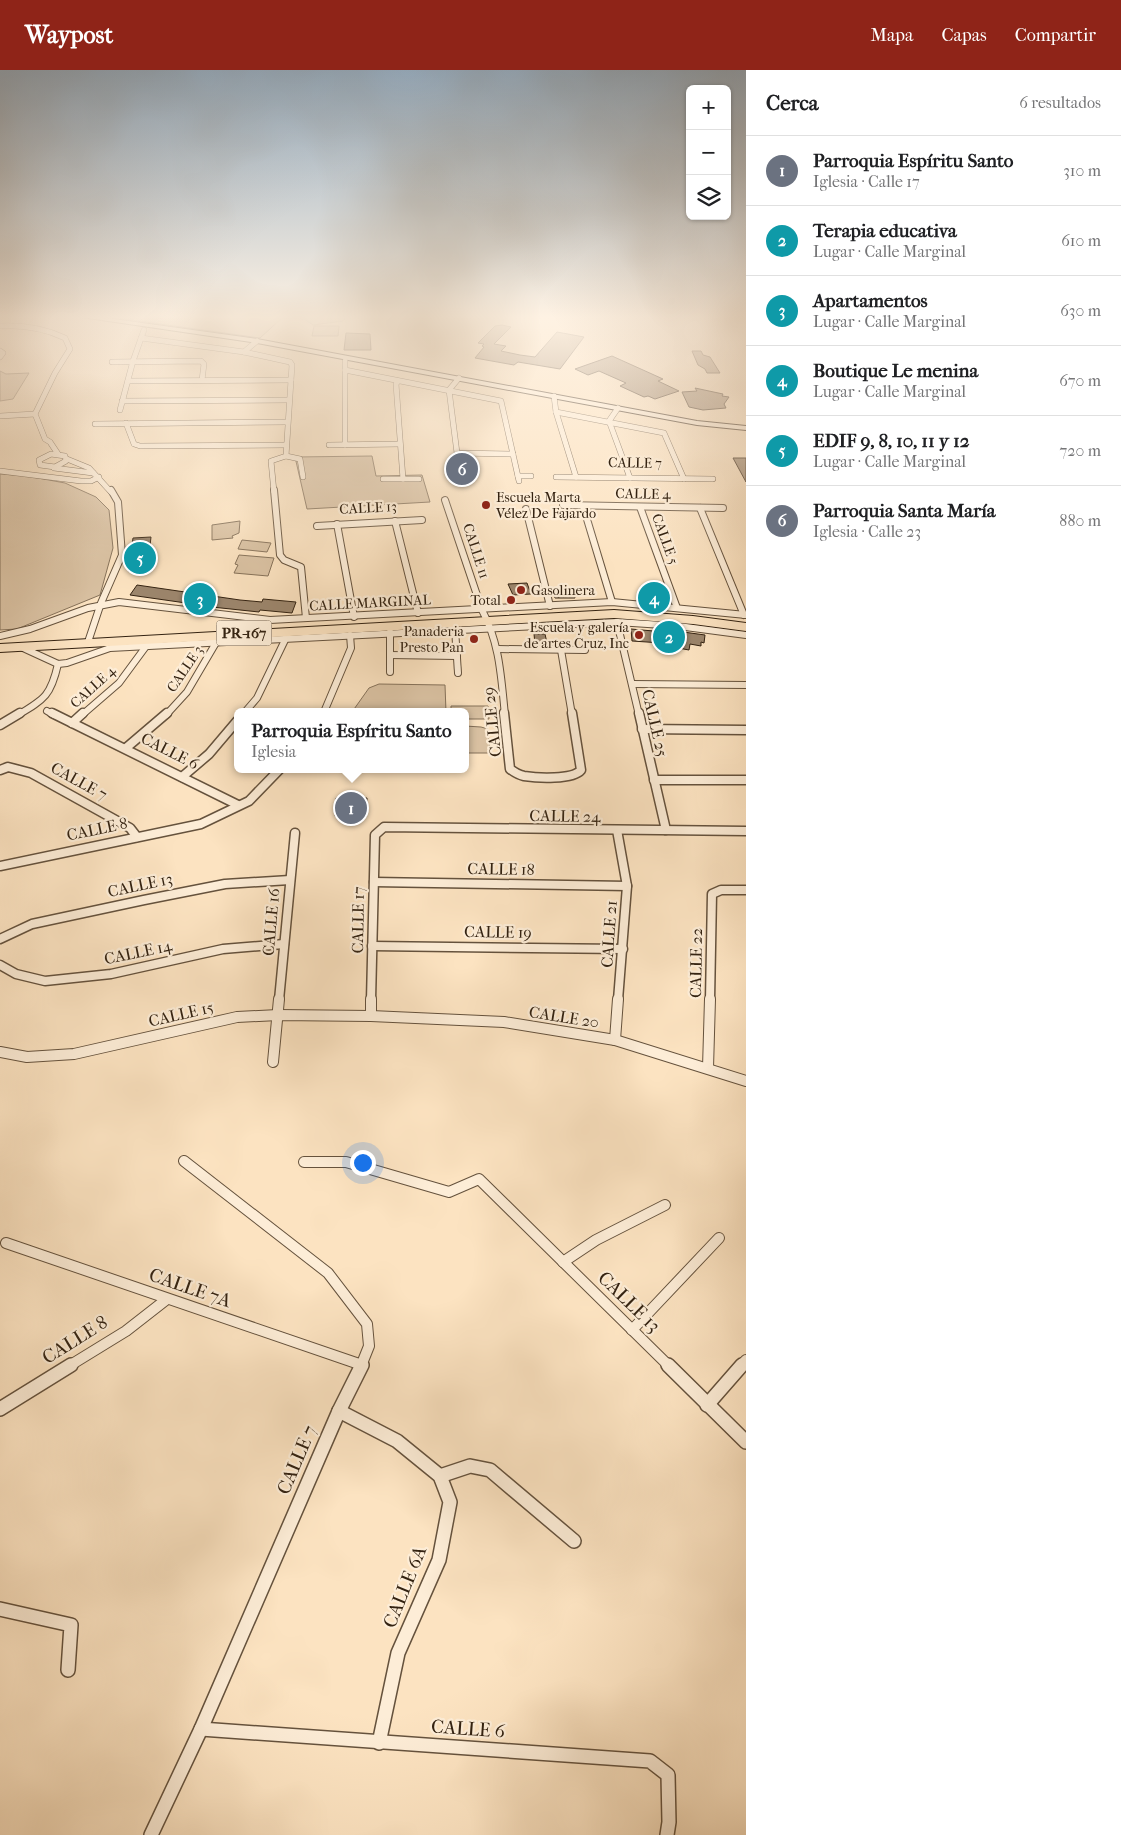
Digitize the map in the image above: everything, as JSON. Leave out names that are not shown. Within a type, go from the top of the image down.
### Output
[{"type":"highway","name":"PR-167","points":[[0,641],[486,617],[614,614],[693,620],[745,620]]},
{"type":"highway","name":"PR-167","points":[[0,648],[21,647],[89,637]]},
{"type":"street","points":[[42,399],[35,414],[45,439],[50,442],[58,454]]},
{"type":"street","points":[[345,399],[345,445]]},
{"type":"street","points":[[397,399],[403,479]]},
{"type":"street","points":[[450,399],[457,453],[513,454]]},
{"type":"street","points":[[492,399],[500,401],[518,479],[531,476]]},
{"type":"street","points":[[554,399],[556,412],[576,477]]},
{"type":"street","points":[[572,399],[697,423],[746,428]]},
{"type":"street","points":[[120,410],[122,401],[289,400],[286,456]]},
{"type":"street","points":[[609,421],[618,408]]},
{"type":"street","points":[[556,412],[664,432],[684,479]]},
{"type":"street","points":[[0,416],[35,414]]},
{"type":"street","points":[[609,421],[630,478]]},
{"type":"street","points":[[95,424],[288,422]]},
{"type":"street","points":[[126,423],[134,444],[140,446],[286,445]]},
{"type":"street","points":[[45,439],[43,444],[46,455]]},
{"type":"street","points":[[329,445],[400,444]]},
{"type":"street","points":[[89,637],[101,603],[122,555],[118,502],[96,475],[88,468],[58,454],[46,455],[38,463],[96,475]]},
{"type":"street","points":[[303,477],[300,459],[286,456],[271,461],[280,555],[284,560],[301,568],[306,618]]},
{"type":"street","points":[[50,467],[61,465],[67,458]]},
{"type":"street","points":[[0,471],[81,481],[91,480],[96,475]]},
{"type":"street","name":"CALLE 7","points":[[556,477],[713,479]]},
{"type":"street","points":[[383,479],[419,479]]},
{"type":"street","name":"CALLE 11","points":[[446,500],[486,617]]},
{"type":"street","name":"CALLE 4","points":[[563,505],[723,508]]},
{"type":"street","points":[[583,506],[612,602]]},
{"type":"street","name":"CALLE 5","points":[[640,507],[677,608]]},
{"type":"street","points":[[700,508],[745,620]]},
{"type":"street","points":[[528,512],[550,606]]},
{"type":"street","name":"CALLE 13","points":[[316,526],[422,520]]},
{"type":"street","points":[[394,521],[418,614]]},
{"type":"street","points":[[337,524],[354,617]]},
{"type":"street","name":"CALLE MARGINAL","points":[[58,664],[67,663],[110,648],[455,629],[486,617],[550,606],[612,602],[677,608],[745,620]]},
{"type":"street","name":"CALLE MARGINAL","points":[[0,636],[23,632],[101,603],[143,604],[244,618],[354,617],[418,614],[617,622],[678,626],[746,635]]},
{"type":"street","name":"CALLE 29","points":[[486,617],[498,649],[510,769],[522,776],[569,777],[577,775],[581,770],[561,650]]},
{"type":"street","name":"CALLE 25","points":[[617,622],[666,830]]},
{"type":"street","points":[[455,629],[458,673]]},
{"type":"street","points":[[390,632],[390,672]]},
{"type":"street","points":[[326,708],[351,648],[350,635]]},
{"type":"street","points":[[249,708],[258,698],[286,638]]},
{"type":"street","name":"CALLE 3","points":[[126,748],[160,721],[187,692],[218,641]]},
{"type":"street","name":"CALLE 4","points":[[72,723],[119,683],[147,645]]},
{"type":"street","points":[[0,725],[41,701],[53,685],[58,664],[21,647]]},
{"type":"street","points":[[498,649],[586,650]]},
{"type":"street","points":[[390,655],[457,656]]},
{"type":"street","points":[[632,684],[746,685]]},
{"type":"street","name":"CALLE 6","points":[[47,711],[126,748],[238,805]]},
{"type":"street","points":[[182,777],[210,754],[234,725]]},
{"type":"street","points":[[642,729],[746,730]]},
{"type":"street","name":"CALLE 7","points":[[0,770],[8,768],[31,773],[130,828],[137,837]]},
{"type":"street","points":[[238,805],[249,801],[276,773]]},
{"type":"street","points":[[654,780],[746,780]]},
{"type":"street","name":"CALLE 8","points":[[0,866],[201,824],[238,805]]},
{"type":"street","name":"CALLE 24","points":[[384,827],[746,831]]},
{"type":"street","name":"CALLE 17","points":[[371,1016],[375,835],[384,827]]},
{"type":"street","name":"CALLE 21","points":[[615,1040],[627,886],[617,830]]},
{"type":"street","name":"CALLE 16","points":[[273,1062],[295,832]]},
{"type":"street","name":"CALLE 13","points":[[0,939],[32,924],[144,900],[225,884],[290,880]]},
{"type":"street","name":"CALLE 18","points":[[374,882],[627,886]]},
{"type":"street","name":"CALLE 22","points":[[708,1068],[712,894],[721,890],[746,890]]},
{"type":"street","name":"CALLE 14","points":[[0,965],[16,974],[45,981],[110,974],[223,948],[284,944]]},
{"type":"street","name":"CALLE 19","points":[[372,946],[623,949]]},
{"type":"street","name":"CALLE 15","points":[[0,1052],[27,1057],[74,1054],[236,1017],[278,1015],[371,1016]]},
{"type":"street","name":"CALLE 20","points":[[371,1016],[504,1022],[615,1040],[746,1081]]},
{"type":"street","name":"CALLE 7","points":[[151,1835],[201,1729],[369,1346],[367,1324],[328,1273],[184,1161]]},
{"type":"street","name":"CALLE 13","points":[[304,1162],[346,1162],[449,1192],[479,1179],[746,1442]]},
{"type":"street","points":[[563,1262],[596,1240],[665,1205]]},
{"type":"street","points":[[632,1330],[719,1238]]},
{"type":"street","name":"CALLE 7A","points":[[6,1243],[362,1365]]},
{"type":"street","name":"CALLE 8","points":[[0,1409],[126,1331],[167,1298]]},
{"type":"street","points":[[707,1405],[746,1360]]},
{"type":"street","name":"CALLE 6A","points":[[339,1411],[397,1441],[440,1476],[450,1502],[439,1560],[398,1653],[379,1743]]},
{"type":"street","points":[[440,1476],[470,1466],[490,1470],[574,1541]]},
{"type":"street","points":[[0,1609],[71,1625],[68,1670]]},
{"type":"street","name":"CALLE 6","points":[[201,1729],[650,1761],[668,1774],[669,1822],[667,1835]]},
{"type":"shaded area","points":[[372,456],[376,476],[422,475],[430,502],[307,509],[295,457]]},
{"type":"shaded area","points":[[0,474],[27,476],[65,483],[96,497],[109,510],[113,548],[100,595],[17,629],[0,630]]},
{"type":"shaded area","points":[[240,521],[239,533],[232,536],[233,538],[212,540],[212,525]]},
{"type":"shaded area","points":[[242,540],[271,543],[267,552],[238,549]]},
{"type":"shaded area","points":[[239,555],[274,558],[268,576],[234,573],[238,565],[235,564]]},
{"type":"shaded area","points":[[379,684],[445,685],[446,708],[355,708],[369,688]]},
{"type":"shaded area","points":[[451,706],[488,706],[489,719],[469,719],[469,708],[451,708]]},
{"type":"shaded area","points":[[469,726],[488,729],[490,753],[469,753]]},
{"type":"building","points":[[685,399],[727,399],[724,404],[726,408],[703,410],[689,407]]},
{"type":"building","points":[[733,458],[746,458],[746,482]]},
{"type":"building","points":[[151,537],[147,571],[128,571],[133,538]]},
{"type":"building","name":"Gasolinera","points":[[527,583],[531,594],[513,595],[508,584]]},
{"type":"building","points":[[137,585],[240,600],[262,602],[263,599],[296,602],[292,613],[260,610],[259,612],[193,605],[130,595]]},
{"type":"building","points":[[553,590],[573,590],[575,598],[555,598]]},
{"type":"building","points":[[646,592],[662,592],[667,602],[649,601]]},
{"type":"building","points":[[631,629],[676,633],[676,631],[705,635],[704,643],[701,642],[701,646],[690,644],[689,650],[662,645],[662,643],[632,641]]},
{"type":"building","points":[[534,634],[545,634],[547,643],[535,644]]},
{"type":"building","points":[[336,798],[367,798],[366,817],[335,816]]},
{"type":"place","name":"Parroquia Santa María","points":[[462,469]]},
{"type":"place","name":"Escuela Marta Vélez De Fajardo","points":[[486,505]]},
{"type":"place","name":"EDIF 9, 8, 10, 11 y 12","points":[[140,558]]},
{"type":"place","name":"Gasolinera","points":[[521,590]]},
{"type":"place","name":"Boutique Le menina","points":[[654,598]]},
{"type":"place","name":"Apartamentos","points":[[200,599]]},
{"type":"place","name":"Total","points":[[511,600]]},
{"type":"place","name":"Escuela y galería de artes Cruz, Inc","points":[[639,635]]},
{"type":"place","name":"Terapia educativa","points":[[669,637]]},
{"type":"place","name":"Panaderia Presto Pan","points":[[474,639]]},
{"type":"place","name":"Parroquia Espíritu Santo","points":[[351,808]]}]
